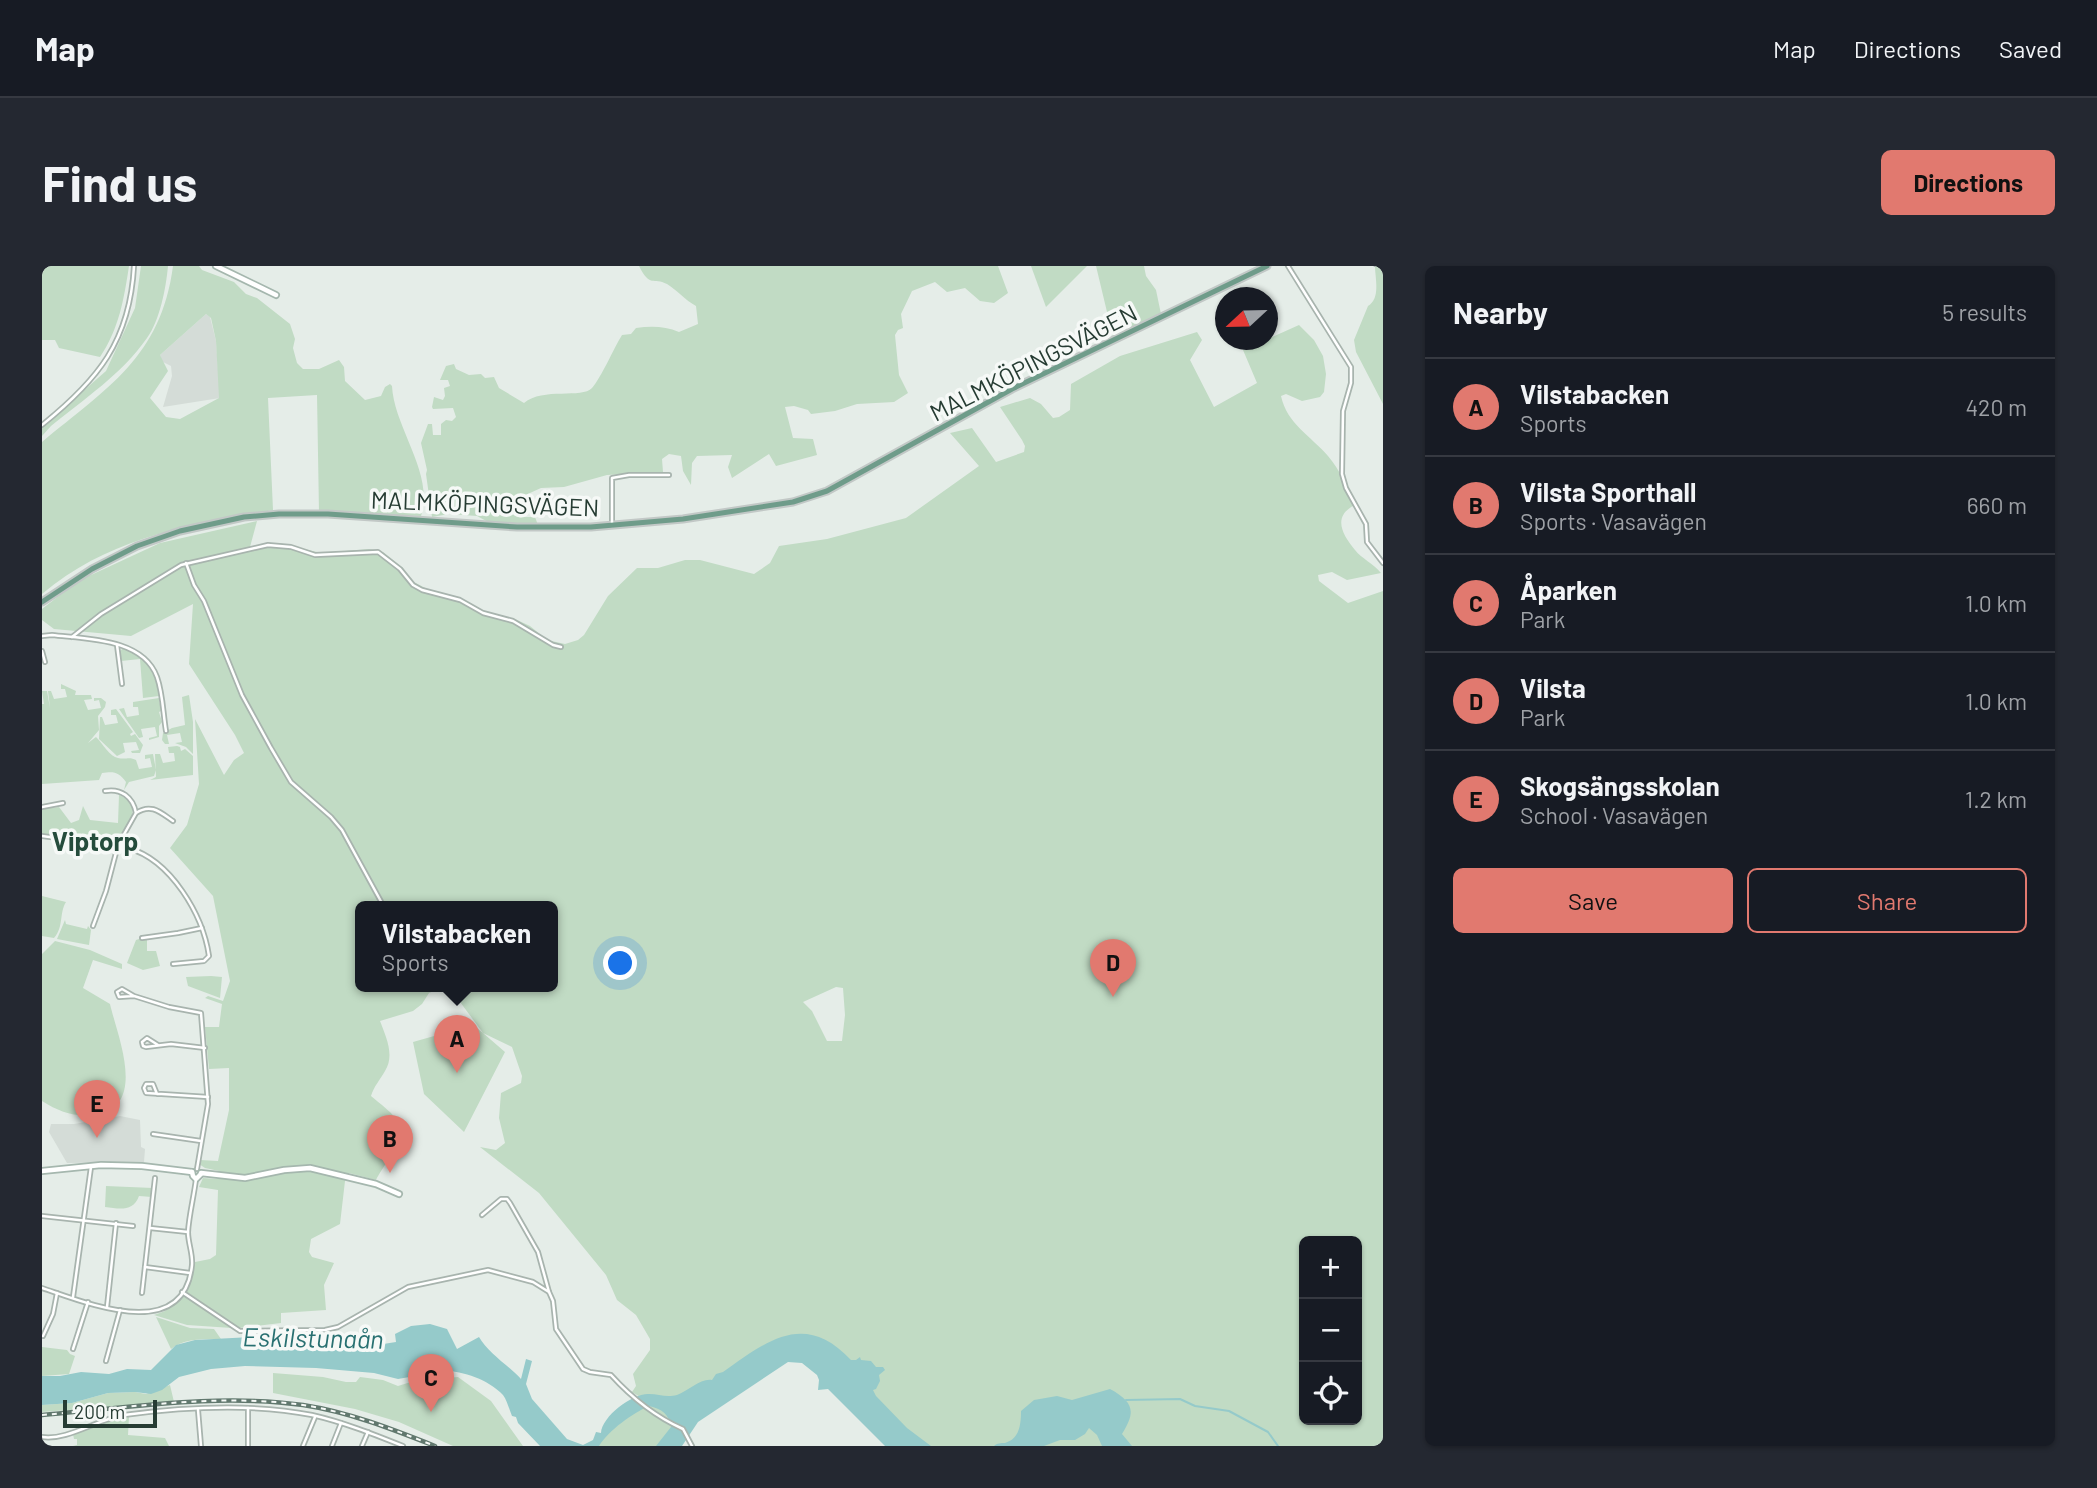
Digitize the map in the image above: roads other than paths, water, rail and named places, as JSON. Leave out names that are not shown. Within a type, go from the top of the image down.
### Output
[{"type":"main road","name":"MALMKÖPINGSVÄGEN","points":[[42,602],[92,569],[137,546],[180,531],[244,517],[307,513],[517,527],[612,526],[793,502],[821,493],[1012,389],[1267,266]]},
{"type":"street","points":[[42,425],[82,390],[104,362],[116,341],[126,313],[134,266]]},
{"type":"street","points":[[216,266],[276,295]]},
{"type":"street","points":[[1288,266],[1351,367],[1351,383],[1343,411],[1342,474],[1346,488],[1364,520],[1369,545],[1383,564]]},
{"type":"street","points":[[612,526],[612,478],[629,475],[669,475]]},
{"type":"street","points":[[72,637],[102,614],[186,563],[263,545],[291,547],[315,555],[378,552],[401,569],[413,585],[422,590],[460,600],[483,613],[513,621],[561,647]]},
{"type":"street","points":[[186,563],[242,695],[271,748],[291,782],[342,830],[381,901]]},
{"type":"street","points":[[42,636],[72,637],[117,645],[139,654],[153,668],[159,684],[166,731]]},
{"type":"street","points":[[117,645],[122,684]]},
{"type":"street","points":[[42,651],[45,662]]},
{"type":"street","points":[[105,791],[115,790],[128,796],[134,803],[136,813]]},
{"type":"street","points":[[42,807],[63,803]]},
{"type":"street","points":[[93,926],[108,888],[118,845],[136,813],[146,808],[154,809],[173,821]]},
{"type":"street","points":[[42,836],[118,845],[140,853],[169,875],[188,899],[202,928],[208,958],[173,964]]},
{"type":"street","points":[[142,938],[202,928]]},
{"type":"street","points":[[42,1288],[137,1314],[154,1312],[169,1305],[182,1292],[190,1273],[192,1262],[188,1232],[196,1179],[192,1177],[197,1172],[208,1097],[201,1013],[134,996]]},
{"type":"street","points":[[158,1045],[205,1048]]},
{"type":"street","points":[[157,1094],[208,1097]]},
{"type":"street","points":[[153,1134],[201,1141]]},
{"type":"street","points":[[42,1171],[105,1166],[139,1167],[245,1178],[291,1168],[310,1168],[376,1184],[399,1194]]},
{"type":"street","points":[[73,1297],[91,1167]]},
{"type":"street","points":[[142,1293],[155,1178]]},
{"type":"street","points":[[482,1215],[500,1199],[507,1199],[538,1252],[553,1301],[556,1329],[581,1366],[590,1372],[608,1373],[622,1388],[668,1423],[681,1428],[692,1446]]},
{"type":"street","points":[[42,1216],[133,1226]]},
{"type":"street","points":[[107,1307],[116,1223]]},
{"type":"street","points":[[150,1228],[188,1232]]},
{"type":"street","points":[[145,1266],[190,1273]]},
{"type":"street","points":[[182,1292],[236,1329],[248,1333],[332,1330],[408,1287],[483,1270],[533,1282],[549,1292]]},
{"type":"street","points":[[43,1336],[53,1314],[57,1293]]},
{"type":"street","points":[[74,1349],[88,1302]]},
{"type":"street","points":[[106,1361],[120,1310]]},
{"type":"street","points":[[248,1408],[248,1446]]},
{"type":"street","points":[[42,1437],[57,1437],[125,1415],[248,1408],[315,1416],[403,1446]]},
{"type":"street","points":[[198,1410],[201,1446]]},
{"type":"street","points":[[303,1446],[315,1416]]},
{"type":"street","points":[[332,1446],[341,1423]]},
{"type":"street","points":[[362,1446],[368,1432]]},
{"type":"water","points":[[430,1324],[447,1329],[457,1349],[479,1337],[521,1379],[526,1359],[532,1361],[526,1384],[532,1399],[567,1439],[583,1445],[593,1440],[596,1432],[601,1433],[612,1413],[627,1401],[649,1394],[677,1395],[699,1383],[712,1380],[716,1374],[771,1341],[802,1334],[818,1337],[834,1345],[851,1360],[860,1357],[861,1360],[871,1361],[876,1367],[883,1367],[885,1370],[879,1375],[880,1381],[873,1390],[876,1396],[907,1428],[931,1446],[885,1446],[828,1389],[818,1390],[817,1375],[802,1363],[788,1362],[698,1422],[682,1446],[656,1446],[671,1427],[664,1413],[649,1406],[622,1423],[599,1446],[540,1446],[518,1423],[516,1417],[512,1416],[504,1397],[497,1389],[475,1377],[443,1370],[439,1377],[432,1373],[398,1379],[374,1373],[316,1368],[245,1366],[211,1369],[179,1377],[162,1390],[151,1394],[108,1393],[72,1403],[42,1405],[42,1376],[81,1372],[109,1374],[127,1369],[151,1370],[176,1345],[195,1340],[292,1335],[339,1343],[377,1345],[396,1342],[395,1334],[411,1326]]},
{"type":"water","points":[[1110,1389],[1124,1398],[1130,1408],[1131,1414],[1122,1434],[1132,1446],[1102,1446],[1097,1435],[1089,1428],[1075,1440],[1060,1440],[1044,1446],[994,1446],[1014,1438],[1020,1425],[1021,1411],[1034,1400],[1057,1396],[1072,1400]]},
{"type":"waterway","points":[[1126,1400],[1180,1399],[1195,1406],[1229,1411],[1268,1432],[1278,1446]]},
{"type":"railway","points":[[42,1415],[205,1401],[271,1402],[337,1412],[435,1446]]},
{"type":"place","name":"Vilsta","points":[[1113,997]]},
{"type":"place","name":"Vilstabacken","points":[[457,1073]]},
{"type":"place","name":"Skogsängsskolan","points":[[97,1138]]},
{"type":"place","name":"Vilsta Sporthall","points":[[390,1173]]},
{"type":"place","name":"Åparken","points":[[431,1412]]},
{"type":"district","name":"Viptorp","points":[[95,840]]},
{"type":"water label","name":"Eskilstunaån","points":[[313,1337]]}]
